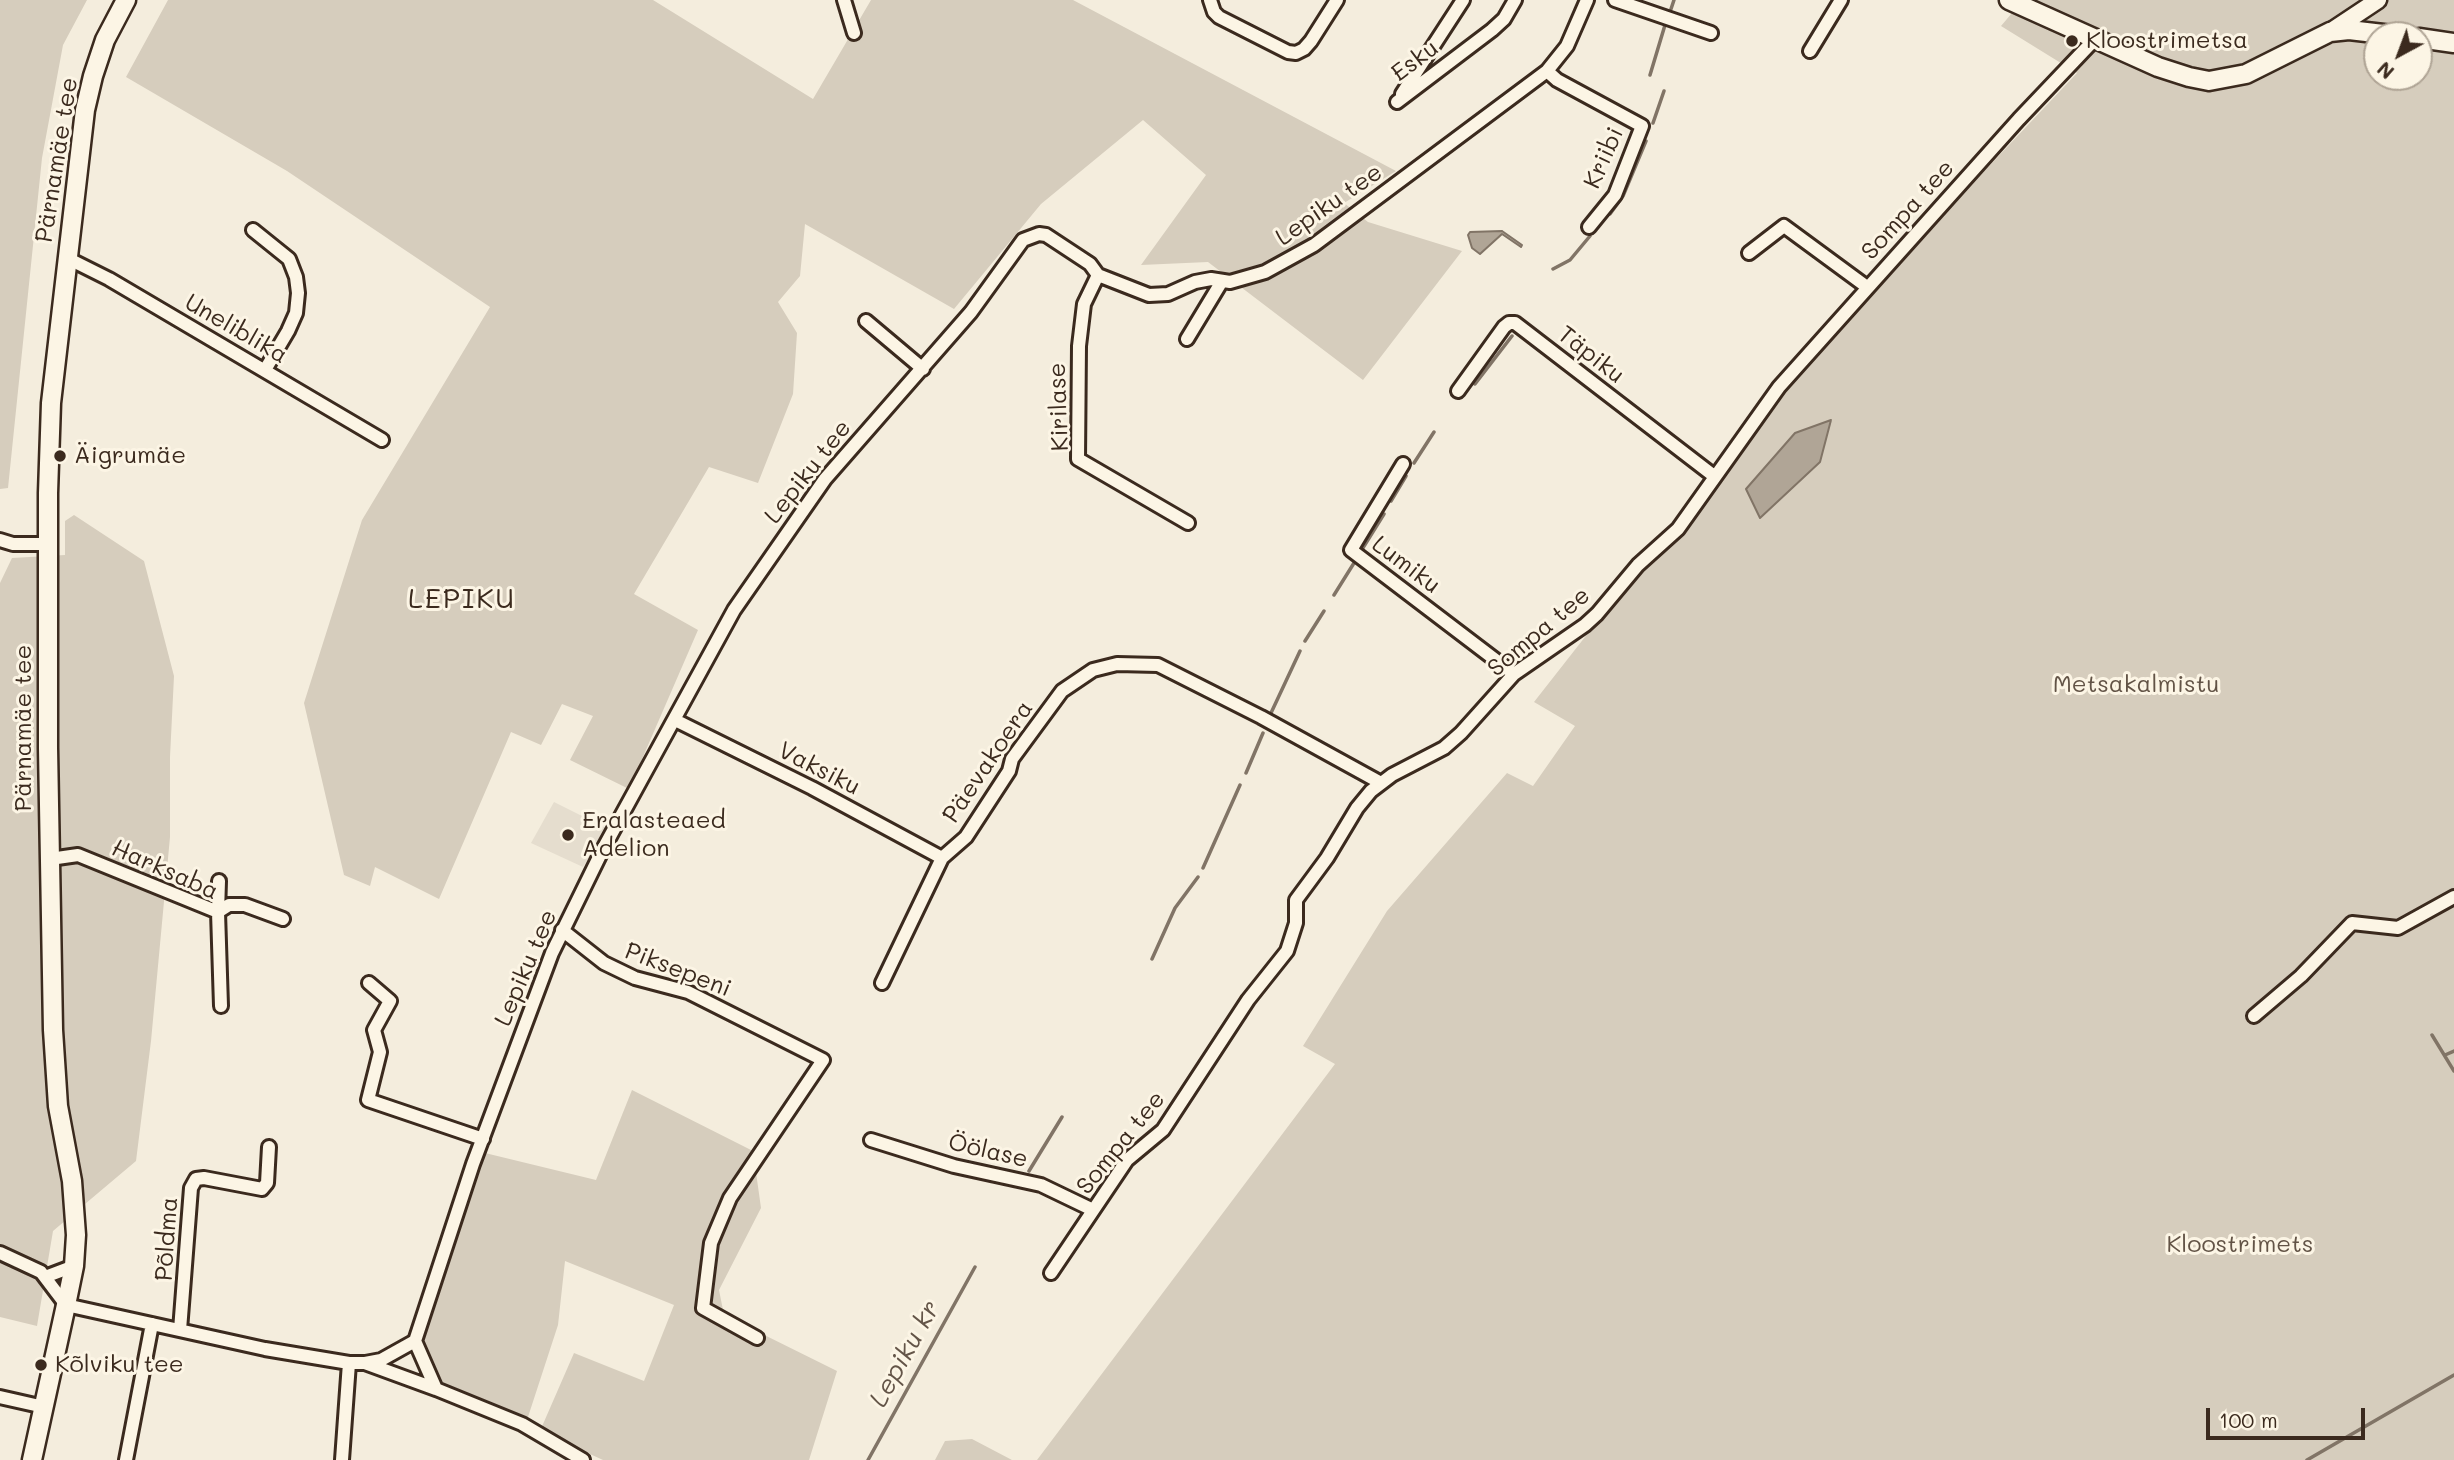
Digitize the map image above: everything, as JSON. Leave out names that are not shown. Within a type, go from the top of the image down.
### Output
[{"type":"main road","name":"Pärnamäe tee","points":[[32,1460],[74,1266],[76,1217],[54,1066],[47,591],[51,403],[85,110],[105,40],[126,0]]},
{"type":"main road","points":[[2009,0],[2158,67],[2209,81],[2246,74],[2330,32],[2363,32]]},
{"type":"main road","points":[[2433,40],[2454,43]]},
{"type":"street","points":[[844,0],[854,33]]},
{"type":"street","points":[[1210,0],[1219,17],[1288,52],[1296,53],[1311,41],[1337,0]]},
{"type":"street","name":"Esku","points":[[1463,0],[1397,102],[1492,30],[1504,19],[1515,0]]},
{"type":"street","name":"Lepiku tee","points":[[415,1341],[482,1139],[562,930],[602,851],[734,610],[783,536],[843,457],[971,312],[1023,240],[1039,234],[1046,235],[1090,264],[1098,275],[1149,295],[1168,294],[1195,282],[1210,279],[1230,282],[1265,272],[1314,245],[1547,71],[1567,46],[1587,0]]},
{"type":"street","points":[[1615,0],[1711,33]]},
{"type":"street","points":[[1810,51],[1841,0]]},
{"type":"street","points":[[2330,32],[2378,0]]},
{"type":"street","name":"Sompa tee","points":[[1051,1273],[1127,1160],[1163,1130],[1248,1000],[1287,951],[1296,923],[1296,900],[1327,858],[1357,808],[1392,775],[1444,748],[1514,674],[1597,614],[1638,565],[1678,529],[1779,387],[2019,119],[2095,39]]},
{"type":"street","name":"Kriibi","points":[[1547,71],[1557,80],[1642,127],[1615,195],[1589,227]]},
{"type":"street","points":[[1749,253],[1784,226],[1867,287]]},
{"type":"street","points":[[253,230],[289,259],[296,277],[298,293],[296,313],[265,370]]},
{"type":"street","name":"Uneliblika","points":[[67,258],[110,279],[382,440]]},
{"type":"street","name":"Kirilase","points":[[1098,275],[1084,304],[1079,346],[1078,459],[1188,523]]},
{"type":"street","points":[[1187,339],[1222,281]]},
{"type":"street","points":[[866,321],[923,369]]},
{"type":"street","name":"Täpiku","points":[[1458,391],[1504,327],[1515,323],[1714,476]]},
{"type":"street","name":"Lumiku","points":[[1403,464],[1351,550],[1514,674]]},
{"type":"street","points":[[0,540],[13,544],[47,544]]},
{"type":"street","name":"Päevakoera","points":[[882,983],[942,858],[966,837],[1009,771],[1012,759],[1062,691],[1093,670],[1117,664],[1158,665],[1261,717],[1381,783]]},
{"type":"street","name":"Vaksiku","points":[[675,720],[812,788],[942,858]]},
{"type":"street","name":"Harksaba","points":[[50,859],[78,855],[218,912],[221,1006]]},
{"type":"street","points":[[218,912],[219,881]]},
{"type":"street","points":[[2254,1016],[2301,975],[2352,923],[2398,928],[2454,897]]},
{"type":"street","points":[[218,912],[229,905],[246,905],[283,919]]},
{"type":"street","name":"Piksepeni","points":[[562,930],[604,963],[635,978],[688,992],[823,1060],[730,1198],[710,1243],[704,1308],[757,1338]]},
{"type":"street","points":[[369,983],[390,1001],[374,1030],[380,1052],[368,1100],[482,1139]]},
{"type":"street","name":"Öölase","points":[[871,1140],[954,1166],[1041,1185],[1093,1210]]},
{"type":"street","name":"Põldma","points":[[180,1330],[191,1188],[196,1179],[204,1178],[262,1189],[267,1183],[269,1147]]},
{"type":"street","points":[[0,1253],[41,1272],[66,1305],[265,1349],[349,1363],[365,1363],[381,1360],[415,1341],[436,1389]]},
{"type":"street","points":[[46,1278],[74,1266]]},
{"type":"street","points":[[126,1460],[152,1324]]},
{"type":"street","points":[[342,1460],[349,1363]]},
{"type":"street","points":[[365,1363],[522,1424],[583,1460]]},
{"type":"street","points":[[0,1397],[44,1407]]},
{"type":"shaded area","points":[[1502,231],[1522,245],[1521,247],[1502,234],[1480,254],[1472,248],[1468,235],[1470,232]]},
{"type":"shaded area","points":[[1831,420],[1820,462],[1760,518],[1746,489],[1795,433]]},
{"type":"shaded area","name":"Eralasteaed Adelion","points":[[554,802],[606,828],[583,867],[531,843]]},
{"type":"green space","points":[[0,0],[87,0],[63,45],[42,158],[8,488],[0,489]]},
{"type":"green space","points":[[168,0],[653,0],[813,99],[871,0],[1073,0],[1396,171],[1344,203],[1368,222],[1462,251],[1363,380],[1208,262],[1141,265],[1206,175],[1143,120],[1041,204],[954,309],[805,224],[800,276],[778,302],[797,333],[793,394],[758,483],[709,467],[634,594],[698,630],[629,789],[570,760],[593,716],[562,704],[541,745],[511,732],[439,899],[375,867],[370,886],[344,875],[304,703],[362,520],[490,307],[287,171],[126,77]]},
{"type":"green space","points":[[2018,0],[2454,0],[2454,1460],[1037,1460],[1335,1064],[1303,1046],[1387,911],[1507,773],[1533,786],[1575,726],[1534,702],[1632,577],[1681,537],[1766,412],[1818,347],[2077,73],[2001,26]]},
{"type":"green space","points":[[74,515],[144,561],[174,676],[170,837],[151,1041],[136,1161],[53,1231],[37,1326],[0,1317],[0,583],[12,558],[65,555],[65,521]]},
{"type":"green space","points":[[632,1090],[753,1151],[761,1208],[719,1290],[724,1315],[837,1371],[809,1460],[603,1460],[540,1431],[574,1353],[644,1381],[674,1305],[565,1261],[558,1325],[527,1420],[436,1384],[423,1340],[485,1153],[596,1180]]},
{"type":"green space","points":[[972,1439],[1012,1460],[935,1460],[945,1441]]},
{"type":"waterway","name":"Lepiku kr","points":[[1671,9],[1674,0]]},
{"type":"waterway","name":"Lepiku kr","points":[[1650,75],[1665,25]]},
{"type":"waterway","name":"Lepiku kr","points":[[1653,123],[1664,91]]},
{"type":"waterway","name":"Lepiku kr","points":[[1610,214],[1623,196],[1646,141]]},
{"type":"waterway","name":"Lepiku kr","points":[[1553,269],[1570,260],[1590,236]]},
{"type":"waterway","name":"Lepiku kr","points":[[1475,384],[1512,336]]},
{"type":"waterway","name":"Lepiku kr","points":[[1414,463],[1434,432]]},
{"type":"waterway","name":"Lepiku kr","points":[[1391,501],[1406,476]]},
{"type":"waterway","name":"Lepiku kr","points":[[1361,551],[1384,514]]},
{"type":"waterway","name":"Lepiku kr","points":[[1334,595],[1354,563]]},
{"type":"waterway","name":"Lepiku kr","points":[[1305,641],[1324,611]]},
{"type":"waterway","name":"Lepiku kr","points":[[1271,713],[1300,651]]},
{"type":"waterway","name":"Lepiku kr","points":[[1246,773],[1263,733]]},
{"type":"waterway","name":"Lepiku kr","points":[[1203,868],[1240,785]]},
{"type":"waterway","name":"Lepiku kr","points":[[1152,959],[1175,908],[1198,877]]},
{"type":"waterway","points":[[2432,1035],[2454,1071]]},
{"type":"waterway","points":[[2445,1055],[2454,1051]]},
{"type":"waterway","name":"Lepiku kr","points":[[1029,1171],[1062,1117]]},
{"type":"waterway","name":"Lepiku kr","points":[[868,1460],[975,1267]]},
{"type":"waterway","points":[[2307,1460],[2454,1375]]},
{"type":"place","name":"Kloostrimetsa","points":[[2072,41]]},
{"type":"place","name":"Äigrumäe","points":[[60,456]]},
{"type":"place","name":"Eralasteaed Adelion","points":[[568,835]]},
{"type":"place","name":"Kõlviku tee","points":[[41,1365]]},
{"type":"district","name":"LEPIKU","points":[[462,599]]},
{"type":"park label","name":"Metsakalmistu","points":[[2136,685]]},
{"type":"park label","name":"Kloostrimets","points":[[2240,1245]]}]
